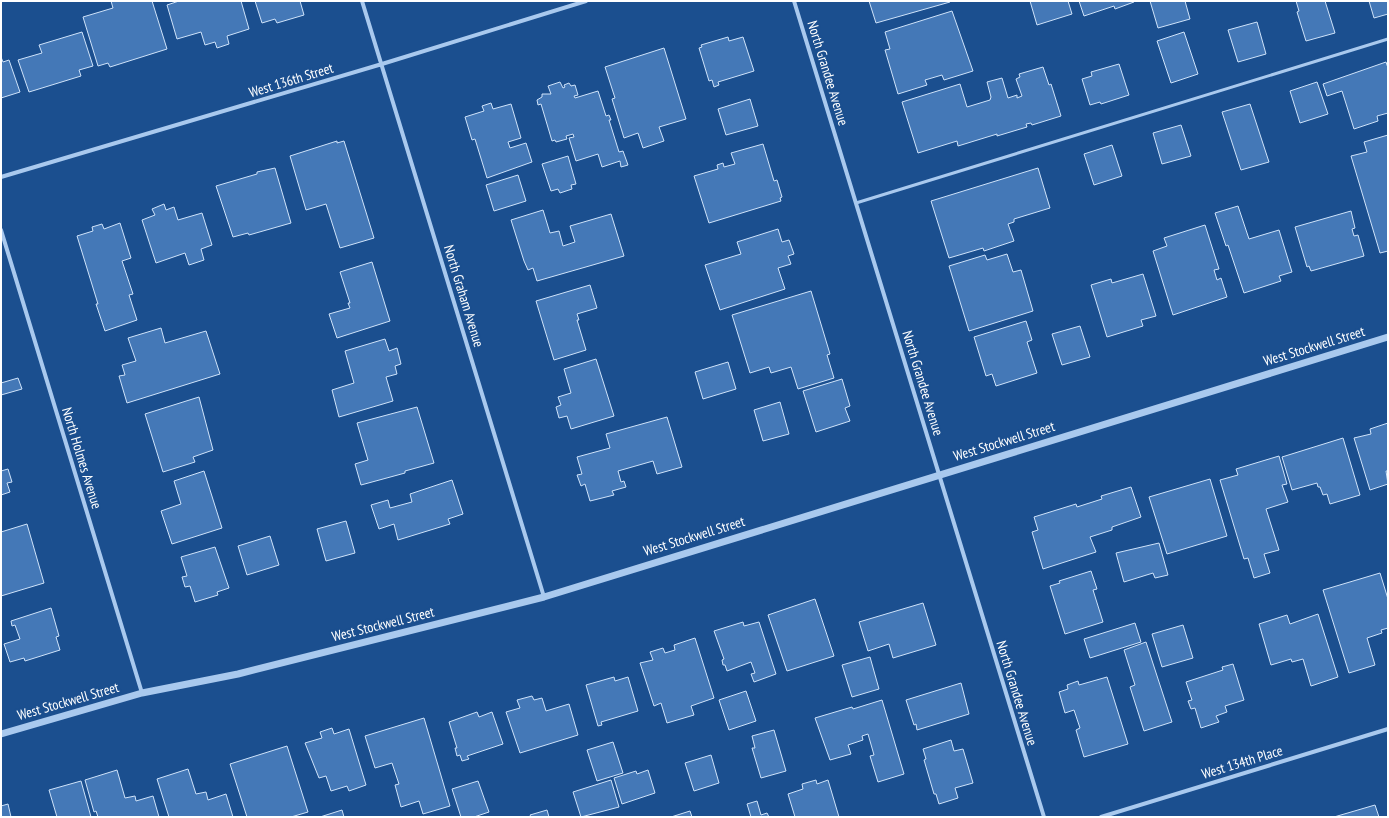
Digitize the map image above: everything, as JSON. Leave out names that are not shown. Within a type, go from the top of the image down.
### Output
[{"type":"street","name":"North Graham Avenue","points":[[362,1],[544,597]]},
{"type":"street","name":"West 136th Street","points":[[1,177],[382,64],[586,1]]},
{"type":"street","name":"North Grandee Avenue","points":[[794,1],[1044,817]]},
{"type":"street","name":"North Holmes Avenue","points":[[1,230],[142,693]]},
{"type":"street","name":"West Stockwell Street","points":[[1,734],[142,693],[238,674],[544,597],[939,474],[1388,337]]},
{"type":"street","name":"West 134th Place","points":[[1102,817],[1388,729]]},
{"type":"lane","points":[[856,203],[1388,39]]},
{"type":"building","points":[[111,1],[152,1],[167,49],[110,67],[108,63],[98,66],[83,17],[113,8]]},
{"type":"building","points":[[179,1],[241,1],[249,29],[227,36],[229,44],[217,48],[215,42],[205,45],[201,32],[177,39],[167,5]]},
{"type":"building","points":[[255,1],[300,1],[304,15],[277,23],[275,19],[262,23]]},
{"type":"building","points":[[869,1],[950,1],[950,2],[876,23]]},
{"type":"building","points":[[1030,1],[1068,1],[1072,14],[1037,25]]},
{"type":"building","points":[[1079,1],[1134,2],[1115,9],[1114,6],[1084,16]]},
{"type":"building","points":[[1150,1],[1185,1],[1190,19],[1158,28]]},
{"type":"building","points":[[1296,1],[1325,1],[1335,33],[1306,41],[1297,12],[1299,11]]},
{"type":"building","points":[[1369,1],[1388,1],[1388,14],[1374,18]]},
{"type":"building","points":[[952,11],[973,71],[944,80],[942,75],[925,80],[927,85],[898,94],[885,50],[890,49],[885,32]]},
{"type":"building","points":[[1257,22],[1266,54],[1238,62],[1228,30]]},
{"type":"building","points":[[82,32],[93,66],[79,70],[81,76],[29,92],[18,60],[42,53],[39,45]]},
{"type":"building","points":[[1184,32],[1198,74],[1171,83],[1157,41]]},
{"type":"building","points":[[728,37],[729,41],[743,37],[754,71],[718,82],[719,85],[714,87],[712,80],[709,81],[699,48],[702,47],[701,45]]},
{"type":"building","points":[[664,48],[686,119],[659,127],[664,141],[643,148],[638,133],[624,138],[612,99],[615,98],[605,67]]},
{"type":"building","points":[[1,57],[3,62],[9,60],[20,92],[1,98]]},
{"type":"building","points":[[1386,62],[1388,68],[1388,113],[1377,116],[1378,121],[1354,129],[1342,91],[1327,96],[1323,84]]},
{"type":"building","points":[[1119,64],[1129,95],[1101,104],[1100,102],[1090,105],[1082,79],[1092,76],[1091,72]]},
{"type":"building","points":[[1043,67],[1049,85],[1051,84],[1061,116],[1032,125],[1031,123],[1026,124],[1027,127],[997,136],[997,134],[958,146],[957,141],[918,153],[902,102],[960,84],[967,107],[990,100],[991,97],[987,82],[1002,78],[1008,98],[1017,95],[1017,98],[1022,96],[1016,79],[1020,77],[1019,74]]},
{"type":"building","points":[[560,82],[563,88],[565,87],[564,85],[569,83],[571,86],[575,85],[578,95],[574,96],[575,98],[598,91],[606,116],[609,115],[611,120],[609,120],[619,152],[623,151],[628,165],[621,167],[620,161],[602,167],[598,154],[576,161],[569,138],[574,137],[573,134],[566,136],[567,139],[556,142],[555,140],[552,141],[541,104],[538,105],[537,100],[542,97],[542,94],[551,94],[548,86]]},
{"type":"building","points":[[1317,82],[1328,114],[1300,123],[1290,91]]},
{"type":"building","points":[[750,99],[758,126],[726,135],[718,109]]},
{"type":"building","points":[[491,103],[493,109],[511,104],[521,138],[508,142],[510,148],[526,143],[532,162],[487,178],[475,139],[472,140],[465,117],[484,111],[482,106]]},
{"type":"building","points":[[1250,104],[1269,162],[1241,170],[1222,112]]},
{"type":"building","points":[[1181,125],[1191,156],[1162,164],[1153,133]]},
{"type":"building","points":[[1388,135],[1388,251],[1380,253],[1351,156],[1367,152],[1364,142]]},
{"type":"building","points":[[337,141],[337,143],[344,141],[374,238],[340,248],[326,204],[306,210],[290,156]]},
{"type":"building","points":[[763,144],[774,181],[777,180],[782,197],[780,198],[781,201],[709,223],[694,176],[718,169],[717,165],[723,163],[724,167],[735,164],[731,153]]},
{"type":"building","points":[[1112,145],[1122,176],[1094,185],[1084,154]]},
{"type":"building","points":[[568,156],[576,184],[571,185],[572,189],[560,193],[558,189],[551,191],[542,164]]},
{"type":"building","points":[[275,168],[291,223],[249,235],[248,233],[233,237],[216,186],[257,174],[257,172]]},
{"type":"building","points":[[1038,168],[1050,208],[1014,219],[1014,222],[1008,224],[1014,241],[984,251],[983,248],[949,258],[931,201]]},
{"type":"building","points":[[518,175],[526,201],[494,211],[486,185]]},
{"type":"building","points":[[164,204],[166,210],[174,207],[178,220],[202,213],[212,245],[201,249],[204,260],[189,265],[185,253],[156,263],[142,220],[155,215],[152,209]]},
{"type":"building","points":[[1238,206],[1249,239],[1279,230],[1292,272],[1279,276],[1281,281],[1244,293],[1228,245],[1226,246],[1215,213]]},
{"type":"building","points":[[543,210],[550,233],[559,231],[563,246],[575,242],[570,226],[611,214],[624,256],[537,281],[533,268],[528,270],[524,261],[511,220]]},
{"type":"building","points":[[1351,211],[1355,228],[1352,229],[1354,236],[1358,235],[1364,256],[1311,271],[1309,266],[1307,267],[1295,227]]},
{"type":"building","points":[[120,223],[131,258],[122,261],[133,294],[129,295],[137,320],[105,331],[77,236],[93,231],[92,227],[102,224],[104,229]]},
{"type":"building","points":[[1205,225],[1219,269],[1214,270],[1217,280],[1221,278],[1227,297],[1173,315],[1153,251],[1167,246],[1164,238]]},
{"type":"building","points":[[778,229],[782,242],[789,240],[794,254],[788,256],[791,264],[778,268],[785,289],[720,310],[705,265],[741,254],[737,242]]},
{"type":"building","points":[[1007,254],[1013,272],[1021,270],[1033,311],[969,331],[949,266],[985,255],[987,260]]},
{"type":"building","points":[[372,262],[390,321],[337,338],[329,314],[350,308],[348,303],[350,303],[340,272]]},
{"type":"building","points":[[1143,274],[1156,316],[1141,320],[1143,326],[1107,337],[1091,285],[1111,279],[1112,283]]},
{"type":"building","points":[[590,285],[597,308],[577,314],[579,320],[577,320],[586,350],[554,360],[536,301]]},
{"type":"building","points":[[811,291],[830,354],[827,355],[834,378],[798,389],[791,367],[771,373],[769,367],[750,373],[732,315]]},
{"type":"building","points":[[1026,321],[1032,340],[1027,342],[1037,373],[996,386],[992,374],[986,376],[974,337]]},
{"type":"building","points":[[1080,326],[1090,357],[1062,365],[1052,334]]},
{"type":"building","points":[[161,328],[165,343],[206,331],[220,374],[127,403],[119,376],[125,375],[122,365],[136,361],[128,338]]},
{"type":"building","points":[[385,339],[389,351],[397,348],[401,364],[395,366],[397,374],[386,377],[393,401],[339,417],[332,390],[354,383],[345,351]]},
{"type":"building","points":[[596,359],[614,416],[571,429],[567,416],[559,418],[556,407],[561,405],[558,397],[571,393],[564,369]]},
{"type":"building","points":[[728,362],[736,389],[703,399],[695,372]]},
{"type":"building","points":[[18,378],[22,389],[1,395],[1,383]]},
{"type":"building","points":[[842,379],[850,406],[845,408],[850,421],[816,432],[803,391]]},
{"type":"building","points":[[199,397],[213,450],[193,457],[195,462],[163,472],[145,414]]},
{"type":"building","points":[[780,402],[789,434],[763,441],[754,410]]},
{"type":"building","points":[[417,407],[434,463],[405,471],[405,473],[361,485],[355,464],[368,460],[357,423]]},
{"type":"building","points":[[667,417],[682,467],[657,474],[653,461],[618,471],[621,482],[624,481],[626,487],[612,491],[614,495],[590,501],[585,484],[581,486],[577,475],[582,474],[577,457],[610,448],[606,434]]},
{"type":"building","points":[[1388,423],[1388,471],[1386,471],[1388,484],[1370,490],[1354,438],[1371,434],[1370,429]]},
{"type":"building","points":[[1343,438],[1360,495],[1330,504],[1327,494],[1323,495],[1317,483],[1292,490],[1282,457]]},
{"type":"building","points":[[1279,456],[1287,484],[1282,485],[1288,502],[1266,509],[1279,550],[1264,554],[1270,573],[1254,578],[1248,558],[1244,559],[1220,480],[1238,475],[1236,469]]},
{"type":"building","points":[[8,469],[12,482],[7,483],[10,492],[1,495],[1,471]]},
{"type":"building","points":[[204,471],[222,528],[172,544],[161,511],[181,504],[174,481]]},
{"type":"building","points":[[1210,479],[1227,536],[1167,554],[1149,497]]},
{"type":"building","points":[[452,480],[463,514],[448,519],[450,524],[398,540],[394,524],[379,529],[371,505],[388,500],[390,508],[412,502],[410,494]]},
{"type":"building","points":[[1131,487],[1141,517],[1112,527],[1112,530],[1090,537],[1096,552],[1043,569],[1032,532],[1038,530],[1034,517],[1076,504],[1077,507],[1102,499],[1101,496]]},
{"type":"building","points":[[346,521],[355,553],[326,561],[317,529]]},
{"type":"building","points":[[27,524],[44,583],[1,596],[1,532]]},
{"type":"building","points":[[270,536],[279,565],[247,575],[238,546]]},
{"type":"building","points":[[1159,543],[1168,575],[1155,578],[1153,573],[1124,582],[1116,553]]},
{"type":"building","points":[[215,547],[229,588],[217,592],[218,595],[195,602],[190,586],[185,587],[182,577],[187,576],[181,557]]},
{"type":"building","points":[[1091,571],[1097,589],[1093,590],[1103,622],[1065,634],[1050,586],[1060,583],[1059,581]]},
{"type":"building","points":[[1380,573],[1388,599],[1388,628],[1381,630],[1382,633],[1367,638],[1375,665],[1349,673],[1323,590]]},
{"type":"building","points":[[815,599],[834,656],[787,671],[768,615]]},
{"type":"building","points":[[923,603],[936,645],[893,658],[889,644],[868,651],[859,622]]},
{"type":"building","points":[[51,608],[59,636],[56,637],[60,650],[25,661],[24,658],[10,662],[4,644],[20,639],[15,625],[12,626],[11,621]]},
{"type":"building","points":[[1318,614],[1338,677],[1311,686],[1303,659],[1292,662],[1291,659],[1271,665],[1259,624],[1287,615],[1290,624]]},
{"type":"building","points":[[743,622],[744,626],[759,622],[776,674],[754,682],[751,674],[755,673],[751,662],[727,671],[725,665],[723,665],[722,660],[724,659],[714,631]]},
{"type":"building","points":[[1135,623],[1141,642],[1090,658],[1084,639]]},
{"type":"building","points":[[1183,625],[1193,658],[1162,667],[1152,634]]},
{"type":"building","points":[[695,638],[714,698],[691,706],[694,715],[667,723],[661,703],[654,706],[640,663],[653,660],[650,652],[663,648],[665,653],[675,650],[674,645]]},
{"type":"building","points":[[1146,642],[1172,722],[1144,731],[1130,687],[1135,685],[1124,650]]},
{"type":"building","points":[[870,657],[879,689],[852,697],[842,665]]},
{"type":"building","points":[[1233,664],[1244,700],[1225,706],[1227,712],[1216,716],[1219,722],[1201,728],[1195,708],[1191,709],[1188,701],[1192,700],[1186,682],[1223,670],[1222,667]]},
{"type":"building","points":[[614,677],[615,681],[628,677],[638,711],[601,722],[602,725],[598,726],[586,685]]},
{"type":"building","points":[[1107,677],[1128,744],[1084,757],[1076,730],[1080,728],[1074,710],[1065,713],[1059,692],[1068,689],[1067,685],[1078,681],[1079,685]]},
{"type":"building","points":[[961,683],[969,714],[917,730],[906,700]]},
{"type":"building","points":[[746,691],[756,721],[729,730],[719,700]]},
{"type":"building","points":[[532,696],[534,700],[542,698],[546,711],[569,704],[578,735],[520,753],[506,712],[520,708],[517,700]]},
{"type":"building","points":[[882,700],[904,774],[878,782],[870,756],[874,755],[868,734],[862,736],[863,740],[848,745],[851,754],[830,760],[815,718]]},
{"type":"building","points":[[477,712],[479,717],[492,712],[503,744],[467,756],[469,759],[462,761],[460,755],[457,756],[455,748],[457,748],[449,722]]},
{"type":"building","points":[[424,718],[450,806],[423,814],[419,801],[401,807],[395,785],[399,784],[392,763],[375,768],[365,736]]},
{"type":"building","points":[[332,728],[334,734],[349,729],[366,785],[349,791],[347,786],[331,791],[326,776],[319,778],[305,743],[322,738],[320,732]]},
{"type":"building","points":[[774,730],[786,771],[761,778],[752,748],[755,748],[752,736]]},
{"type":"building","points":[[951,740],[954,751],[963,749],[973,783],[955,788],[958,798],[939,804],[936,794],[934,794],[924,760],[926,759],[923,749]]},
{"type":"building","points":[[613,742],[623,773],[597,781],[587,750]]},
{"type":"building","points":[[287,746],[308,812],[291,817],[247,817],[230,764]]},
{"type":"building","points":[[711,755],[719,783],[694,791],[685,763]]},
{"type":"building","points":[[188,769],[196,794],[206,792],[208,800],[226,794],[233,817],[169,817],[157,779]]},
{"type":"building","points":[[117,770],[125,798],[135,796],[136,801],[153,796],[159,817],[98,817],[96,811],[94,812],[85,780]]},
{"type":"building","points":[[648,770],[655,793],[622,804],[614,778],[636,771],[637,774]]},
{"type":"building","points":[[611,780],[619,807],[581,817],[573,792]]},
{"type":"building","points":[[816,780],[817,784],[828,780],[839,817],[795,817],[788,794],[803,789],[802,784]]},
{"type":"building","points":[[81,781],[91,817],[57,817],[49,790]]},
{"type":"building","points":[[478,781],[489,812],[474,817],[461,817],[452,789]]},
{"type":"building","points":[[757,801],[761,815],[767,813],[769,817],[751,817],[747,804]]},
{"type":"building","points":[[8,804],[11,817],[1,817],[1,806]]},
{"type":"building","points":[[1375,805],[1379,817],[1334,817]]},
{"type":"building","points":[[342,810],[344,817],[320,817]]},
{"type":"building","points":[[547,810],[549,817],[531,817],[530,815]]},
{"type":"building","points":[[690,811],[692,817],[671,817]]}]
